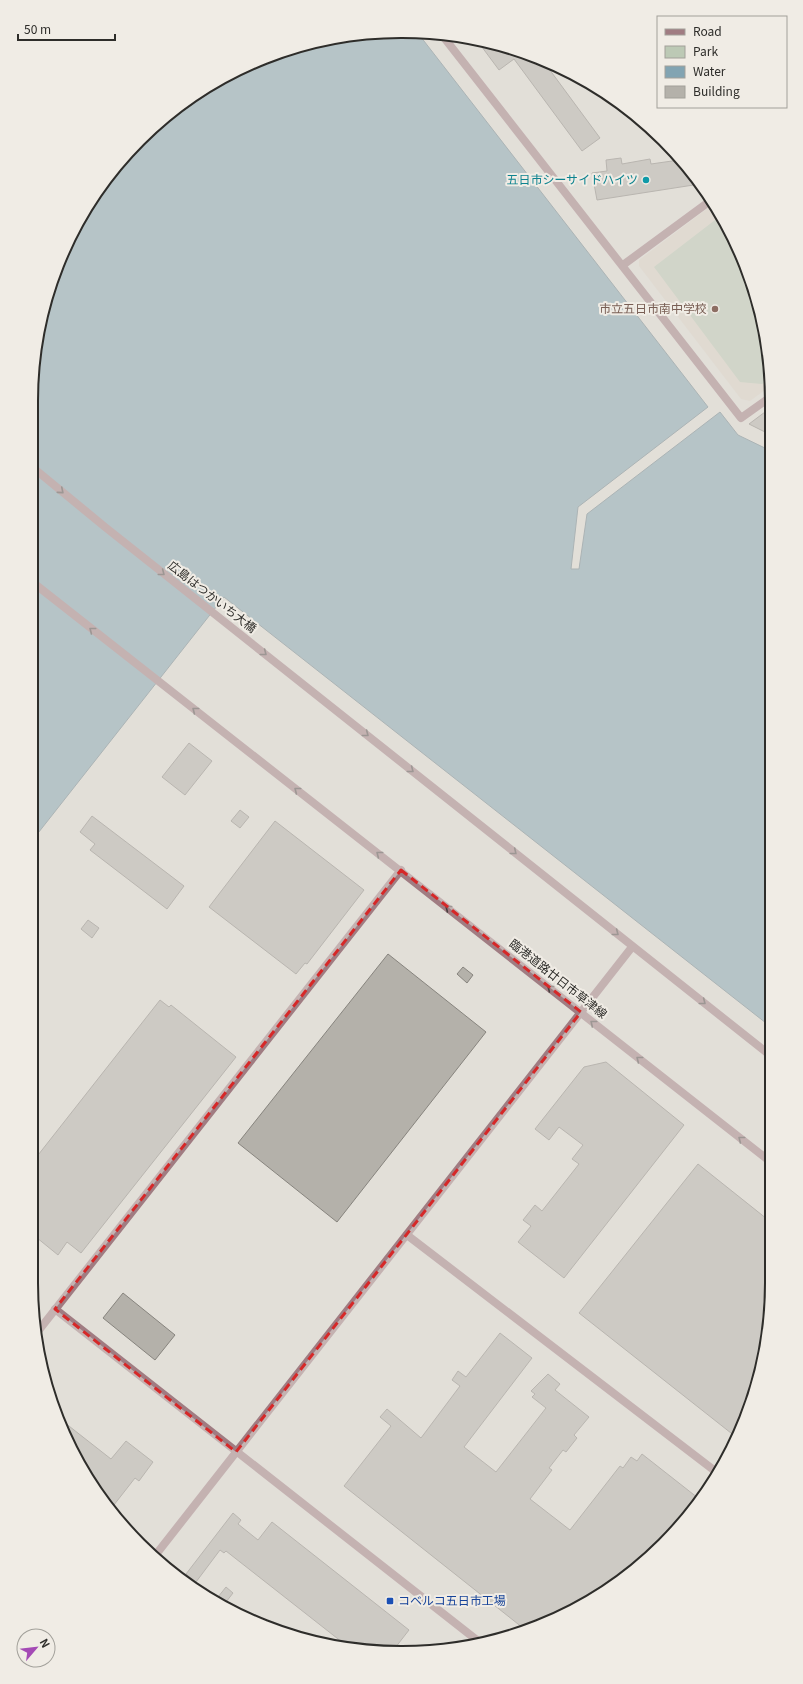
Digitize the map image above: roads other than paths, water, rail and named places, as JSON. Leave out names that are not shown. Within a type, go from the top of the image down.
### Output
[{"type":"street","points":[[447,41],[741,418],[765,401]]},
{"type":"street","points":[[623,265],[706,204]]},
{"type":"street","name":"広島はつかいち大橋","points":[[38,472],[105,528],[632,947]]},
{"type":"street","name":"臨港道路廿日市草津線","points":[[38,586],[401,870],[765,1157]]},
{"type":"street","points":[[41,1328],[401,870]]},
{"type":"street","points":[[158,1552],[632,947],[765,1051]]},
{"type":"street","points":[[407,1234],[713,1469]]},
{"type":"street","points":[[55,1309],[475,1638]]},
{"type":"water","points":[[402,38],[422,39],[708,407],[578,507],[571,569],[579,569],[587,514],[720,412],[738,435],[765,448],[765,1022],[224,597],[38,833],[39,378],[41,354],[50,307],[57,285],[75,241],[99,200],[113,180],[144,144],[180,113],[220,87],[241,75],[262,66],[307,50],[354,41]]},
{"type":"place","name":"五日市シーサイドハイツ","points":[[646,180]]},
{"type":"place","name":"市立五日市南中学校","points":[[715,309]]},
{"type":"place","name":"コベルコ五日市工場","points":[[390,1601]]}]
